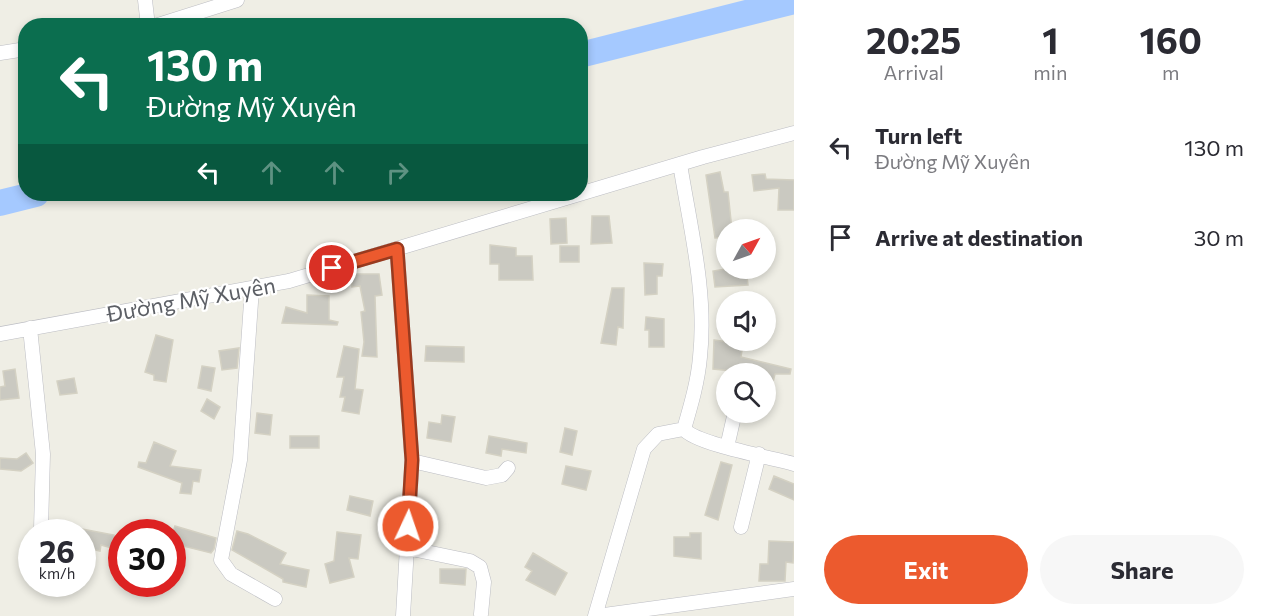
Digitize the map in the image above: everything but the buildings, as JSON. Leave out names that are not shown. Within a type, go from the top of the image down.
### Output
[{"type":"street","points":[[145,0],[147,18]]},
{"type":"street","points":[[180,18],[237,0]]},
{"type":"street","points":[[0,53],[18,50]]},
{"type":"street","name":"Đường Mỹ Xuyên","points":[[588,192],[794,133]]},
{"type":"street","points":[[680,164],[695,249],[701,306],[701,354],[684,429]]},
{"type":"street","name":"Đường Mỹ Xuyên","points":[[0,334],[289,281],[557,201]]},
{"type":"street","points":[[397,249],[412,460],[403,616]]},
{"type":"street","points":[[252,288],[242,442],[235,495],[221,560],[231,574],[275,599]]},
{"type":"street","points":[[30,328],[43,454],[41,519]]},
{"type":"street","points":[[727,447],[732,423]]},
{"type":"street","points":[[684,429],[690,435],[727,447],[794,464]]},
{"type":"street","points":[[684,429],[658,434],[644,449],[596,616],[794,589]]},
{"type":"street","points":[[741,527],[759,454]]},
{"type":"street","points":[[412,460],[486,478],[502,475],[508,468]]},
{"type":"street","points":[[407,548],[470,561],[480,567],[484,582],[481,614]]},
{"type":"waterway","points":[[588,53],[794,1]]},
{"type":"waterway","points":[[0,203],[18,198]]},
{"type":"route","points":[[332,268],[397,249],[412,460],[408,526]]}]
